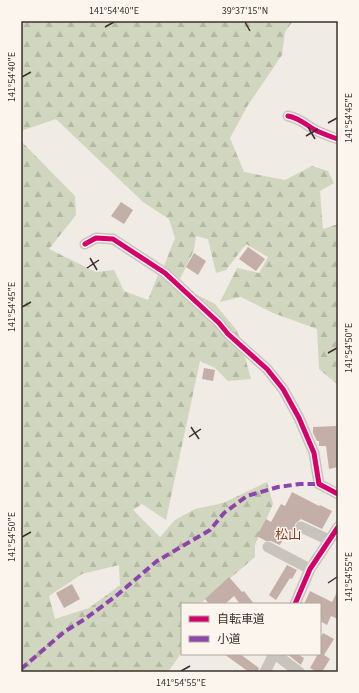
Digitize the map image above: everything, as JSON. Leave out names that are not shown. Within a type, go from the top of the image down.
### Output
[{"type":"street","points":[[288,116],[297,118],[317,131],[338,140]]},
{"type":"street","points":[[85,244],[96,238],[113,238],[165,273],[219,323],[228,334],[267,369],[283,389],[299,418],[314,453],[319,484],[338,494]]},
{"type":"street","points":[[301,527],[329,540]]},
{"type":"street","points":[[295,603],[310,569],[338,527]]},
{"type":"street","points":[[268,547],[310,569]]},
{"type":"street","points":[[265,672],[274,655]]},
{"type":"street","points":[[276,655],[299,672]]},
{"type":"green space","points":[[21,21],[293,21],[285,32],[282,55],[248,105],[230,138],[244,172],[285,180],[312,166],[328,171],[334,183],[320,191],[323,229],[338,224],[338,385],[319,369],[317,329],[273,313],[241,297],[220,302],[237,268],[259,273],[268,257],[246,244],[226,270],[216,273],[208,239],[196,236],[194,250],[180,279],[164,266],[175,238],[169,219],[143,202],[56,119],[21,131]]},
{"type":"green space","points":[[21,141],[75,196],[76,215],[49,249],[96,272],[114,270],[124,291],[148,300],[158,275],[215,304],[238,332],[251,379],[228,381],[215,368],[200,361],[166,520],[142,504],[133,510],[160,537],[175,520],[195,509],[223,503],[267,482],[273,504],[255,545],[255,557],[201,603],[181,603],[181,653],[168,672],[21,672]],"holes":[[[119,565],[120,585],[89,608],[55,619],[49,596],[82,574]]]},
{"type":"building","points":[[121,202],[133,210],[124,224],[111,216]]},
{"type":"building","points":[[248,247],[265,259],[256,271],[239,259]]},
{"type":"building","points":[[194,253],[206,261],[198,275],[186,267]]},
{"type":"building","points":[[204,368],[215,370],[213,381],[202,379]]},
{"type":"building","points":[[336,426],[338,467],[329,469],[326,446],[319,446],[319,441],[317,441],[313,433],[313,427]]},
{"type":"building","points":[[292,492],[332,511],[322,529],[301,519],[295,524],[296,531],[292,540],[284,537],[280,545],[271,541],[266,541],[257,536],[266,519],[271,522],[281,504],[285,506]]},
{"type":"building","points":[[287,565],[297,570],[276,600],[269,595]]},
{"type":"building","points":[[229,577],[242,592],[244,591],[253,603],[239,603],[234,596],[226,603],[208,603],[205,599]]},
{"type":"building","points":[[72,584],[80,599],[64,608],[56,593]]},
{"type":"building","points":[[338,590],[338,619],[331,616],[327,625],[321,622],[321,603],[304,603],[310,591],[332,602]]},
{"type":"building","points":[[323,633],[334,639],[324,655],[330,659],[322,672],[317,672],[310,668],[317,655],[321,655],[321,637]]},
{"type":"building","points":[[225,655],[241,655],[259,668],[258,672],[249,672]]},
{"type":"building","points":[[288,655],[299,655],[304,658],[301,665]]},
{"type":"marked path","points":[[21,669],[64,632],[85,619],[116,596],[157,561],[210,530],[224,513],[247,496],[278,487],[300,484],[319,484]]},
{"type":"cycle path","points":[[288,116],[300,120],[317,131],[338,139]]},
{"type":"cycle path","points":[[85,244],[96,238],[113,239],[165,273],[219,323],[228,334],[267,369],[283,389],[299,418],[314,453],[319,484],[338,494]]},
{"type":"cycle path","points":[[295,603],[310,569],[338,527]]},
{"type":"district","name":"松山","points":[[288,535]]}]
